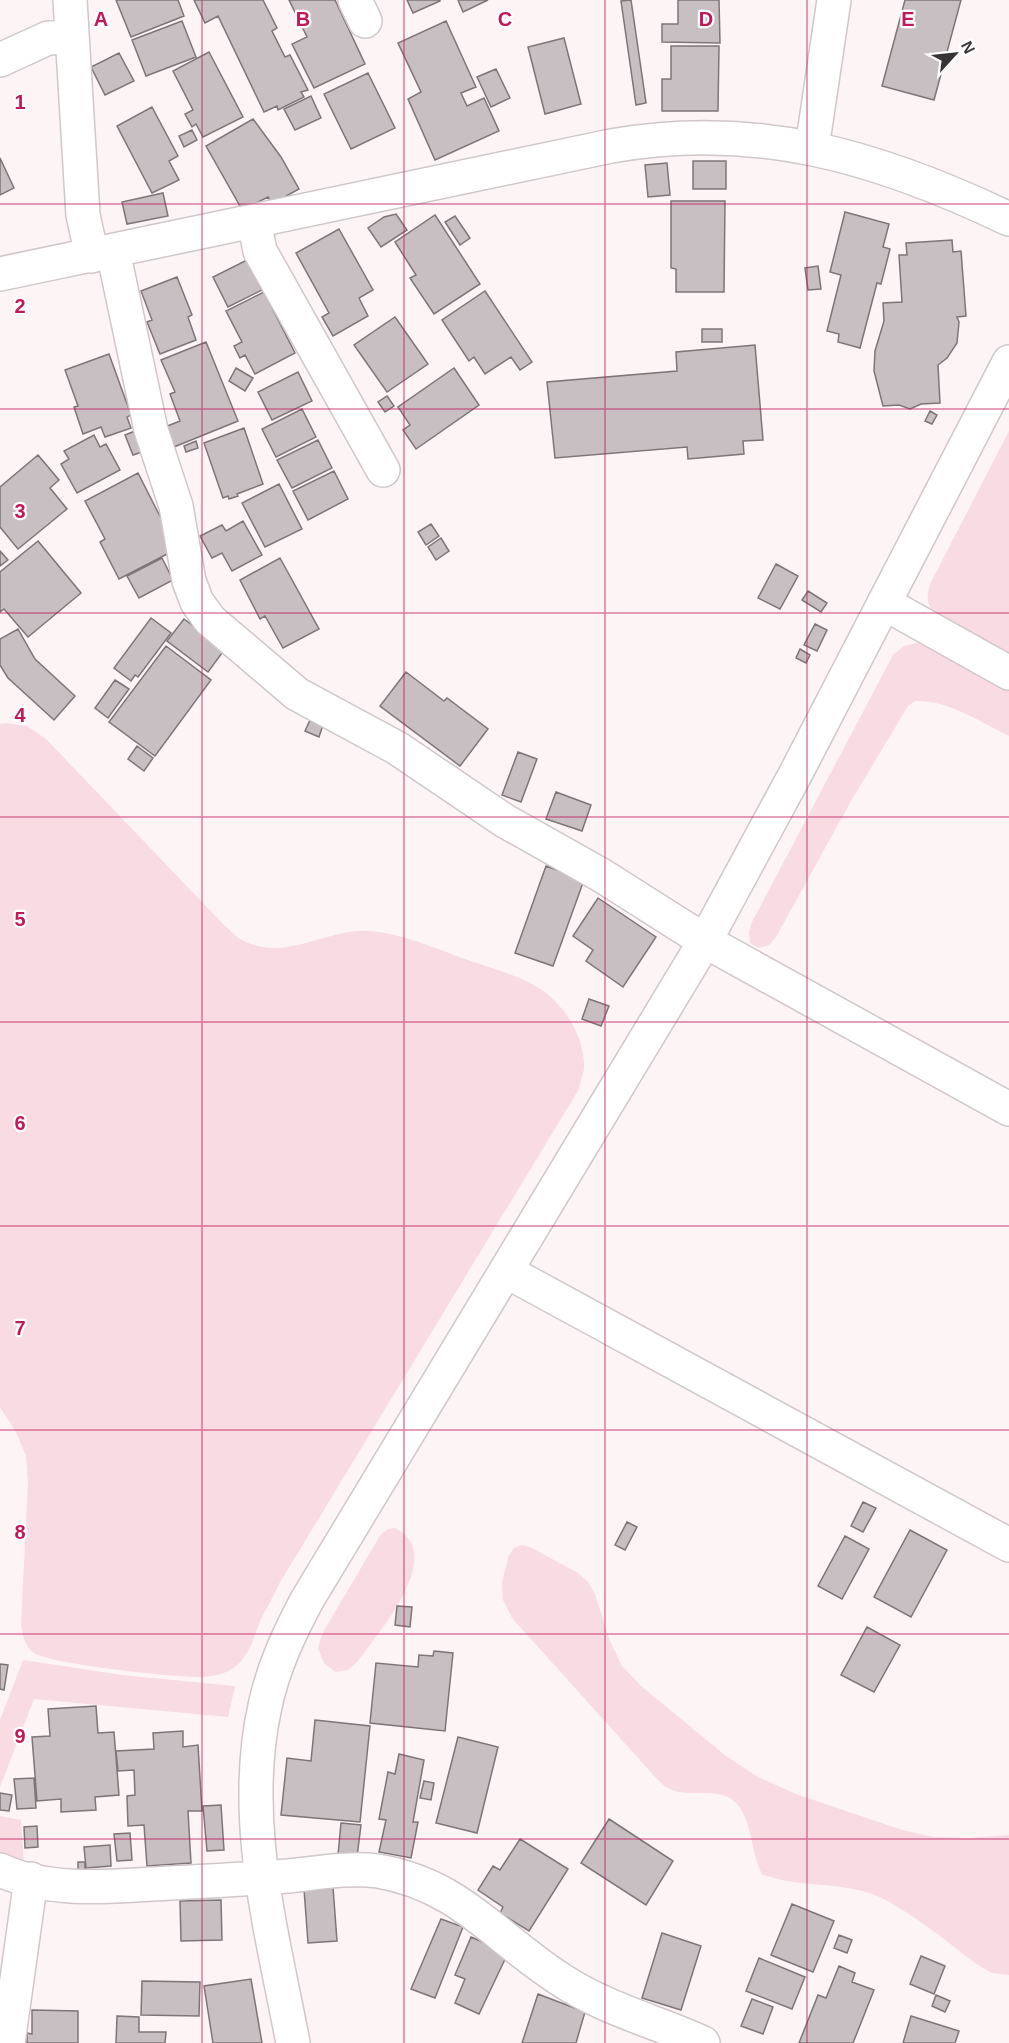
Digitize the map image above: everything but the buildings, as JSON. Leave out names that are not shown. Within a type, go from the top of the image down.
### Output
[{"type":"street","points":[[70,0],[83,215],[102,254],[151,430],[176,506],[189,581],[197,602],[210,620],[297,693],[397,748],[512,826],[618,885],[705,941],[1009,1109]]},
{"type":"street","points":[[812,148],[834,0]]},
{"type":"street","points":[[0,60],[48,38],[72,37]]},
{"type":"street","points":[[0,274],[646,140],[681,137],[752,139],[812,148],[861,160],[909,175],[1009,219]]},
{"type":"street","points":[[254,221],[260,251],[383,470]]},
{"type":"street","points":[[293,2043],[262,1878],[255,1815],[258,1741],[265,1704],[290,1633],[307,1600],[705,941],[796,773],[1009,362]]},
{"type":"street","points":[[884,603],[1009,673]]},
{"type":"street","points":[[506,1271],[1009,1545]]},
{"type":"street","points":[[0,1870],[50,1884],[95,1887],[262,1878],[352,1870],[375,1871],[421,1882],[463,1904],[563,1982],[600,2001],[704,2043]]},
{"type":"street","points":[[8,2043],[31,1879]]},
{"type":"shaded area","points":[[1009,431],[1009,658],[965,635],[943,620],[930,607],[928,593],[930,584]]},
{"type":"shaded area","points":[[917,643],[931,644],[1009,688],[1009,736],[939,704],[915,701],[908,706],[851,801],[776,937],[769,945],[759,948],[750,943],[749,932],[752,922],[893,655],[904,646]]},
{"type":"shaded area","points":[[0,724],[27,726],[46,739],[224,925],[243,941],[261,947],[277,948],[354,931],[370,931],[417,942],[514,976],[541,989],[568,1016],[582,1051],[584,1066],[579,1089],[279,1584],[245,1656],[232,1669],[216,1675],[202,1677],[168,1675],[64,1662],[34,1653],[26,1644],[22,1633],[28,1482],[26,1456],[16,1432],[0,1407]]},
{"type":"shaded area","points":[[395,1528],[409,1540],[414,1556],[412,1574],[404,1594],[358,1661],[348,1670],[335,1672],[324,1663],[318,1648],[322,1634],[381,1534],[388,1529]]},
{"type":"shaded area","points":[[522,1545],[578,1573],[588,1582],[595,1594],[610,1641],[622,1666],[641,1686],[726,1756],[758,1777],[796,1794],[902,1830],[934,1837],[969,1838],[1009,1835],[1009,1975],[992,1973],[978,1965],[924,1924],[879,1897],[853,1889],[787,1881],[762,1874],[746,1820],[738,1805],[723,1795],[685,1793],[664,1785],[512,1618],[503,1600],[502,1582],[509,1555],[514,1548]]},
{"type":"shaded area","points":[[23,1660],[122,1675],[235,1686],[228,1717],[34,1699],[0,1787],[0,1720]]},
{"type":"shaded area","points":[[0,1816],[21,1820],[24,1864],[0,1856]]}]
